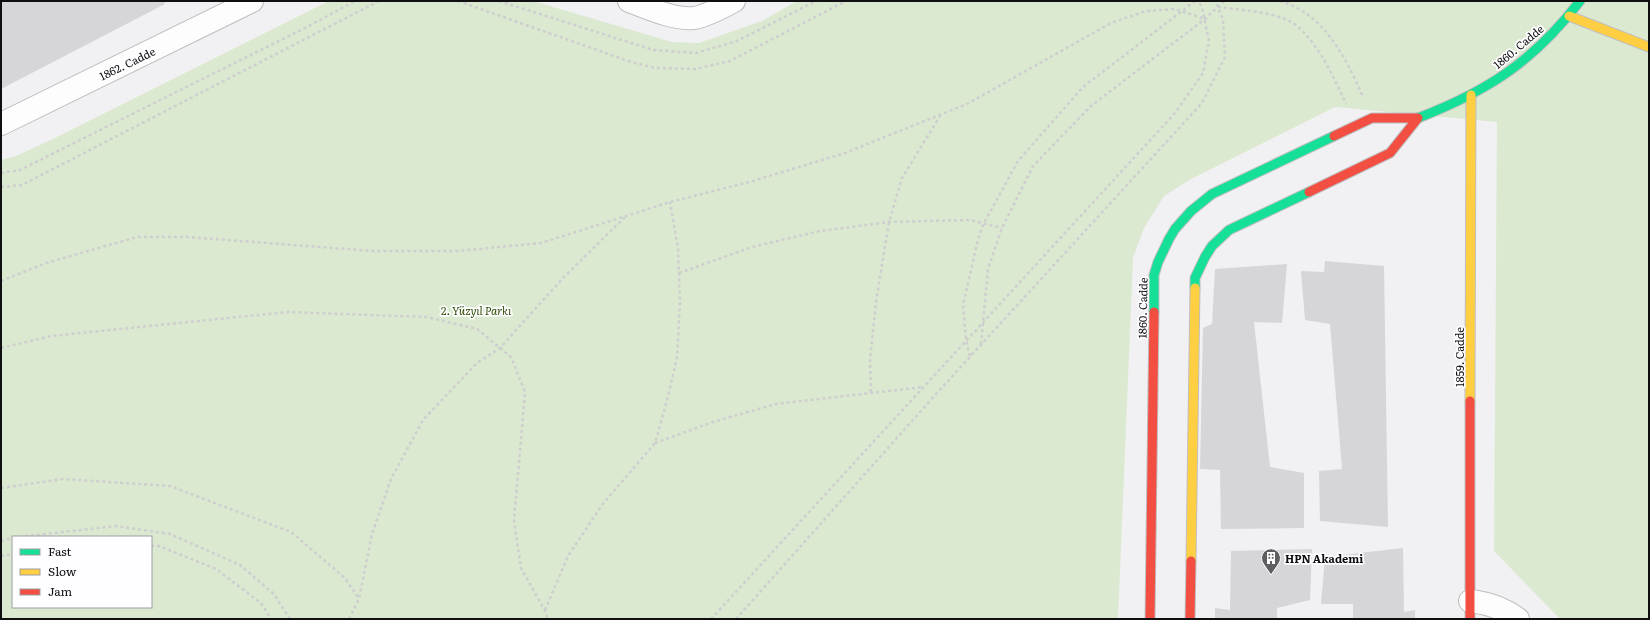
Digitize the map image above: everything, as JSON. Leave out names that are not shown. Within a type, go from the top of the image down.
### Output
[{"type":"street","name":"1862. Cadde","points":[[1,124],[252,1]]},
{"type":"street","points":[[629,1],[671,16],[694,18],[719,9],[734,1]]},
{"type":"street","name":"1860. Cadde","points":[[1150,619],[1154,275],[1158,259],[1174,229],[1183,217],[1212,194],[1372,118],[1418,118],[1471,95],[1509,72],[1542,45],[1569,16],[1580,1]]},
{"type":"street","points":[[1569,16],[1649,47]]},
{"type":"street","name":"1859. Cadde","points":[[1470,610],[1471,95]]},
{"type":"street","name":"1860. Cadde","points":[[1190,619],[1195,278],[1200,263],[1208,250],[1229,230],[1390,153],[1418,118]]},
{"type":"street","points":[[1470,610],[1487,603],[1498,607],[1518,619]]},
{"type":"path","points":[[1,173],[20,170],[307,27],[355,1]]},
{"type":"path","points":[[1,187],[22,185],[379,1]]},
{"type":"path","points":[[458,1],[628,61],[655,68],[695,69],[730,61],[846,1]]},
{"type":"path","points":[[970,356],[966,340],[963,305],[978,239],[984,223],[1018,161],[1083,87],[1195,1]]},
{"type":"path","points":[[711,619],[1175,113],[1203,73],[1210,41],[1202,7],[1198,1]]},
{"type":"path","points":[[736,619],[970,356],[1202,103],[1225,57],[1223,19],[1215,1]]},
{"type":"path","points":[[981,345],[988,268],[1002,228],[1033,166],[1090,106],[1205,19],[1224,1]]},
{"type":"path","points":[[1280,1],[1298,9],[1314,20],[1331,39],[1358,86],[1372,118]]},
{"type":"path","points":[[1218,7],[1260,13],[1286,19],[1299,28],[1328,65],[1355,126]]},
{"type":"path","points":[[1,281],[46,263],[138,237],[188,237],[373,251],[458,251],[541,243],[670,202],[753,181],[845,153],[967,104],[1111,23],[1146,11],[1175,9],[1205,19]]},
{"type":"path","points":[[870,392],[870,360],[876,302],[889,222],[902,178],[940,116]]},
{"type":"path","points":[[545,611],[568,556],[602,505],[655,443],[677,358],[680,301],[678,249],[670,202]]},
{"type":"path","points":[[349,619],[359,599],[372,534],[391,479],[423,420],[477,362],[500,348],[564,277],[628,215]]},
{"type":"path","points":[[679,273],[752,247],[820,231],[889,222],[970,220],[1002,228]]},
{"type":"path","points":[[1,348],[51,336],[288,312],[427,317],[477,330],[511,357],[525,392],[514,521],[521,568],[548,619]]},
{"type":"path","points":[[655,443],[713,422],[776,404],[923,387]]},
{"type":"path","points":[[1,488],[62,479],[170,486],[291,532],[345,578],[359,599]]},
{"type":"path","points":[[28,536],[116,526],[170,534],[240,565],[274,594],[290,619]]},
{"type":"path","points":[[1,541],[12,538]]},
{"type":"path","points":[[152,546],[159,546],[216,569],[261,604],[272,619]]},
{"type":"path","points":[[1,556],[12,554]]},
{"type":"green space","name":"2. Yüzyıl Parkı","points":[[329,1],[533,1],[672,42],[699,43],[762,21],[797,1],[1649,1],[1649,619],[1560,619],[1494,551],[1497,122],[1335,107],[1191,179],[1164,196],[1144,228],[1133,258],[1118,619],[1,619],[1,160],[16,156]]},
{"type":"building","points":[[1,1],[164,1],[165,4],[1,89]]},
{"type":"building","points":[[1325,261],[1384,266],[1388,527],[1320,521],[1319,471],[1342,469],[1330,324],[1305,320],[1301,271],[1324,272]]},
{"type":"building","points":[[1287,264],[1282,323],[1254,322],[1270,467],[1304,473],[1304,528],[1221,529],[1220,470],[1200,469],[1203,328],[1212,324],[1215,269]]},
{"type":"building","points":[[1403,548],[1404,612],[1415,610],[1415,619],[1353,619],[1353,604],[1321,604],[1325,557]]},
{"type":"building","name":"HPN Akademi","points":[[1312,549],[1310,600],[1277,608],[1277,619],[1215,619],[1215,608],[1230,610],[1231,551]]},
{"type":"traffic: fast","points":[[1418,118],[1466,97],[1508,72],[1545,41],[1580,1]]},
{"type":"traffic: fast","points":[[1154,312],[1154,275],[1158,262],[1175,229],[1191,211],[1212,194],[1334,136]]},
{"type":"traffic: fast","points":[[1195,288],[1195,278],[1205,257],[1212,246],[1229,230],[1309,192]]},
{"type":"traffic: slow","points":[[1569,16],[1649,47]]},
{"type":"traffic: slow","points":[[1470,401],[1471,95]]},
{"type":"traffic: slow","points":[[1191,561],[1195,288]]},
{"type":"traffic: jam","points":[[1309,192],[1390,153],[1418,118],[1372,118],[1334,136]]},
{"type":"traffic: jam","points":[[1150,619],[1154,312]]},
{"type":"traffic: jam","points":[[1470,401],[1470,619]]},
{"type":"traffic: jam","points":[[1190,619],[1191,561]]},
{"type":"place","name":"HPN Akademi","points":[[1271,575]]}]
